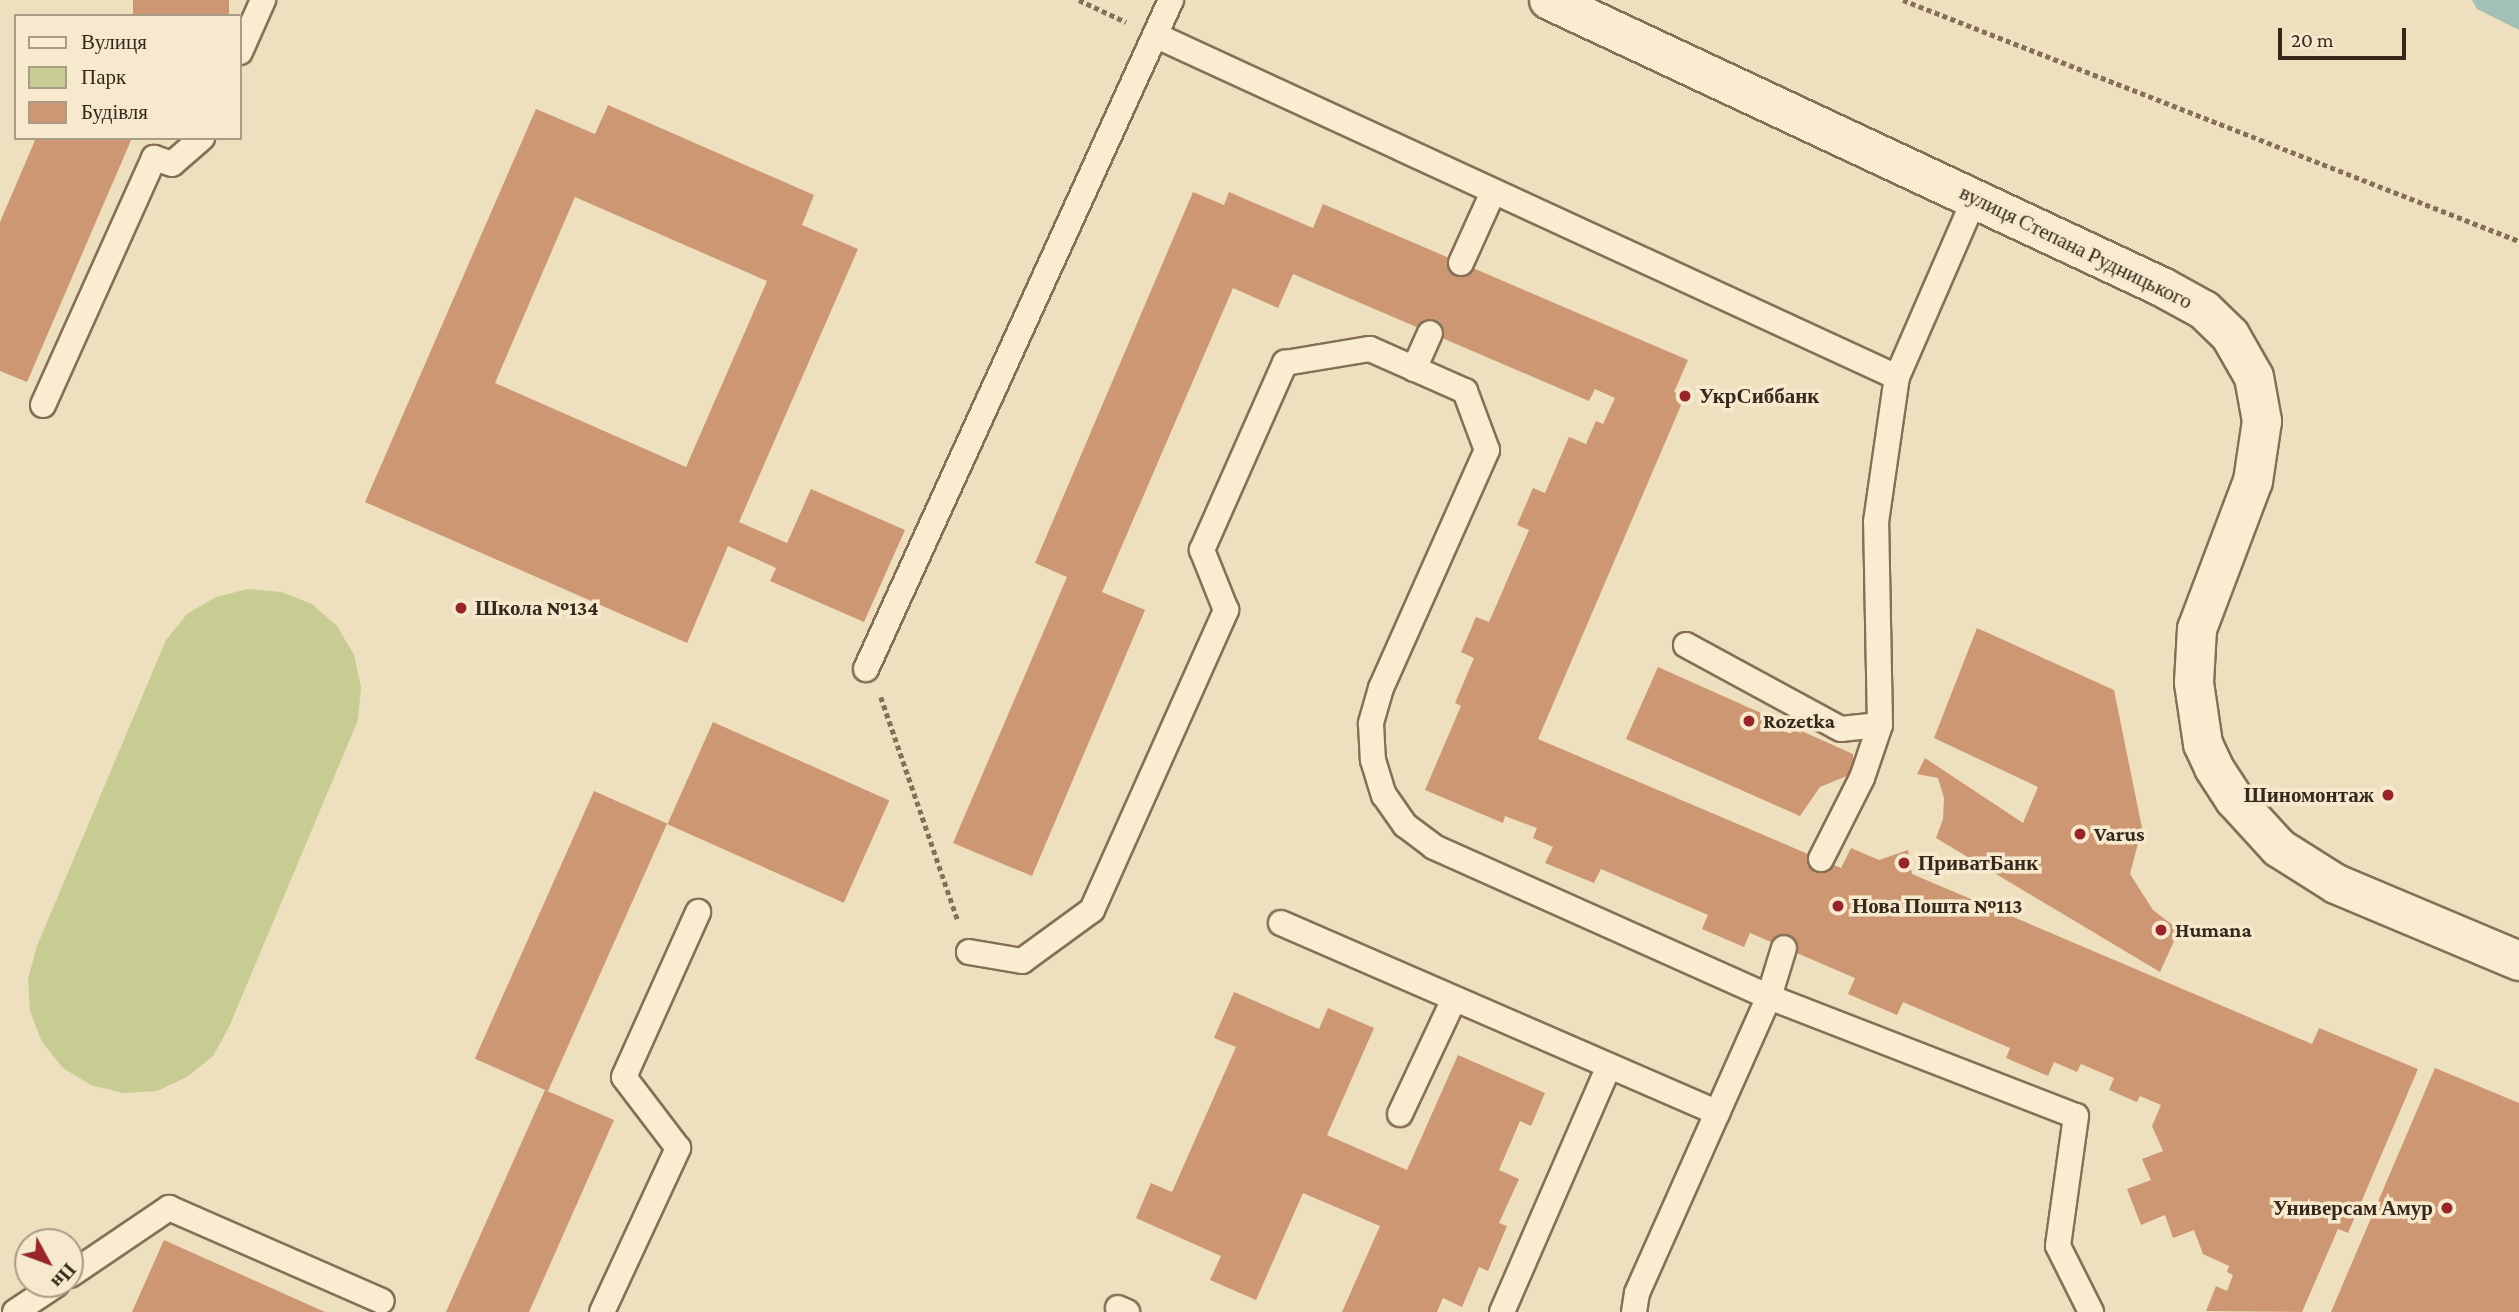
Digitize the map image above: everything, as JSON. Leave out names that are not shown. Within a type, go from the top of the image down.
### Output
[{"type":"street","name":"вулиця Степана Рудницького","points":[[1549,0],[1975,198],[2204,310],[2230,335],[2254,377],[2262,421],[2259,455],[2197,629],[2195,653],[2203,744],[2235,800],[2279,848],[2336,884],[2519,961]]},
{"type":"lane","points":[[242,47],[263,0]]},
{"type":"lane","points":[[866,668],[1171,0]]},
{"type":"lane","points":[[1156,36],[1897,377]]},
{"type":"lane","points":[[43,405],[154,158],[172,164],[200,140]]},
{"type":"lane","points":[[1461,263],[1493,192]]},
{"type":"lane","points":[[1821,859],[1862,778],[1880,725],[1876,522],[1897,377],[1975,198]]},
{"type":"lane","points":[[1414,369],[1430,333]]},
{"type":"lane","points":[[969,952],[1022,961],[1092,909],[1226,610],[1202,550],[1285,363],[1370,349],[1465,391],[1487,450],[1381,688],[1371,724],[1373,760],[1384,795],[1405,825],[1434,847],[1769,998],[2076,1116],[2058,1246],[2091,1312]]},
{"type":"lane","points":[[1685,645],[1841,729],[1880,725]]},
{"type":"lane","points":[[602,1312],[678,1148],[624,1077],[698,912]]},
{"type":"lane","points":[[1281,923],[1717,1113]]},
{"type":"lane","points":[[1633,1312],[1637,1293],[1769,998],[1784,948]]},
{"type":"lane","points":[[1400,1114],[1454,999]]},
{"type":"lane","points":[[1502,1312],[1609,1066]]},
{"type":"lane","points":[[84,1266],[169,1209],[382,1301]]},
{"type":"lane","points":[[15,1312],[36,1298]]},
{"type":"path","points":[[1079,0],[1156,36]]},
{"type":"path","points":[[1903,0],[2519,241]]},
{"type":"path","points":[[866,668],[882,699],[969,952]]},
{"type":"green space","points":[[248,589],[281,592],[312,604],[337,626],[354,655],[361,687],[358,720],[229,1027],[213,1056],[187,1077],[157,1091],[123,1093],[91,1085],[63,1068],[42,1042],[30,1011],[28,979],[37,946],[166,640],[187,614],[216,597]]},
{"type":"water","points":[[2472,0],[2519,0],[2519,30],[2477,9]]},
{"type":"building","points":[[133,0],[229,0],[229,14],[133,14]]},
{"type":"building","points":[[608,105],[814,195],[802,225],[858,249],[739,522],[787,543],[811,489],[905,530],[864,622],[770,581],[776,568],[728,546],[687,643],[365,502],[536,109],[595,134]],"holes":[[[575,197],[767,281],[686,467],[495,383]]]},
{"type":"building","points":[[35,140],[131,140],[27,382],[0,371],[0,222]]},
{"type":"building","points":[[1193,192],[1224,205],[1229,192],[1313,228],[1323,204],[1688,360],[1674,392],[1685,396],[1538,739],[1841,868],[1851,848],[1879,860],[1908,850],[1912,874],[2312,1044],[2319,1028],[2418,1069],[2348,1233],[2338,1229],[2302,1312],[2206,1311],[2216,1286],[2227,1291],[2233,1275],[2227,1272],[2229,1266],[2203,1254],[2194,1230],[2173,1238],[2165,1215],[2141,1225],[2127,1189],[2151,1180],[2142,1159],[2163,1151],[2152,1126],[2161,1105],[2140,1096],[2137,1102],[2109,1090],[2114,1078],[2081,1064],[2077,1072],[2054,1062],[2048,1076],[2006,1058],[2010,1048],[1903,1002],[1897,1015],[1848,994],[1855,978],[1750,933],[1744,947],[1702,929],[1708,915],[1601,869],[1594,883],[1545,863],[1553,847],[1533,838],[1537,828],[1505,816],[1503,823],[1425,790],[1461,706],[1455,703],[1474,658],[1461,652],[1476,617],[1489,622],[1529,530],[1517,525],[1533,488],[1545,493],[1569,437],[1586,444],[1596,421],[1603,424],[1615,398],[1595,389],[1589,401],[1293,274],[1278,308],[1233,288],[1102,592],[1145,610],[1032,876],[953,843],[1067,577],[1035,563]]},
{"type":"building","points":[[1977,628],[2114,690],[2142,828],[2130,874],[2153,910],[2179,930],[2160,972],[1936,838],[1943,819],[1944,798],[1938,778],[1917,774],[1925,758],[2023,823],[2038,787],[1934,738]]},
{"type":"building","points":[[1658,667],[1853,754],[1854,773],[1820,787],[1800,816],[1626,739]]},
{"type":"building","points":[[713,722],[889,801],[844,903],[667,824]]},
{"type":"building","points":[[594,791],[667,824],[548,1091],[475,1059]]},
{"type":"building","points":[[1234,992],[1319,1029],[1328,1008],[1374,1028],[1327,1135],[1407,1170],[1458,1055],[1545,1093],[1531,1126],[1520,1121],[1499,1170],[1519,1179],[1499,1223],[1507,1226],[1488,1271],[1479,1267],[1462,1307],[1443,1298],[1437,1312],[1342,1312],[1380,1226],[1303,1193],[1256,1300],[1210,1280],[1221,1256],[1136,1218],[1151,1183],[1172,1192],[1236,1047],[1214,1038]]},
{"type":"building","name":"Универсам Амур","points":[[2435,1068],[2519,1103],[2519,1312],[2331,1312]]},
{"type":"building","points":[[545,1090],[614,1120],[529,1312],[446,1312]]},
{"type":"building","points":[[164,1240],[325,1312],[132,1312]]},
{"type":"place","name":"УкрСиббанк","points":[[1685,396]]},
{"type":"place","name":"Школа №134","points":[[461,608]]},
{"type":"place","name":"Rozetka","points":[[1749,721]]},
{"type":"place","name":"Шиномонтаж","points":[[2388,795]]},
{"type":"place","name":"Varus","points":[[2080,834]]},
{"type":"place","name":"ПриватБанк","points":[[1904,863]]},
{"type":"place","name":"Нова Пошта №113","points":[[1838,906]]},
{"type":"place","name":"Humana","points":[[2161,930]]},
{"type":"place","name":"Универсам Амур","points":[[2447,1208]]}]
